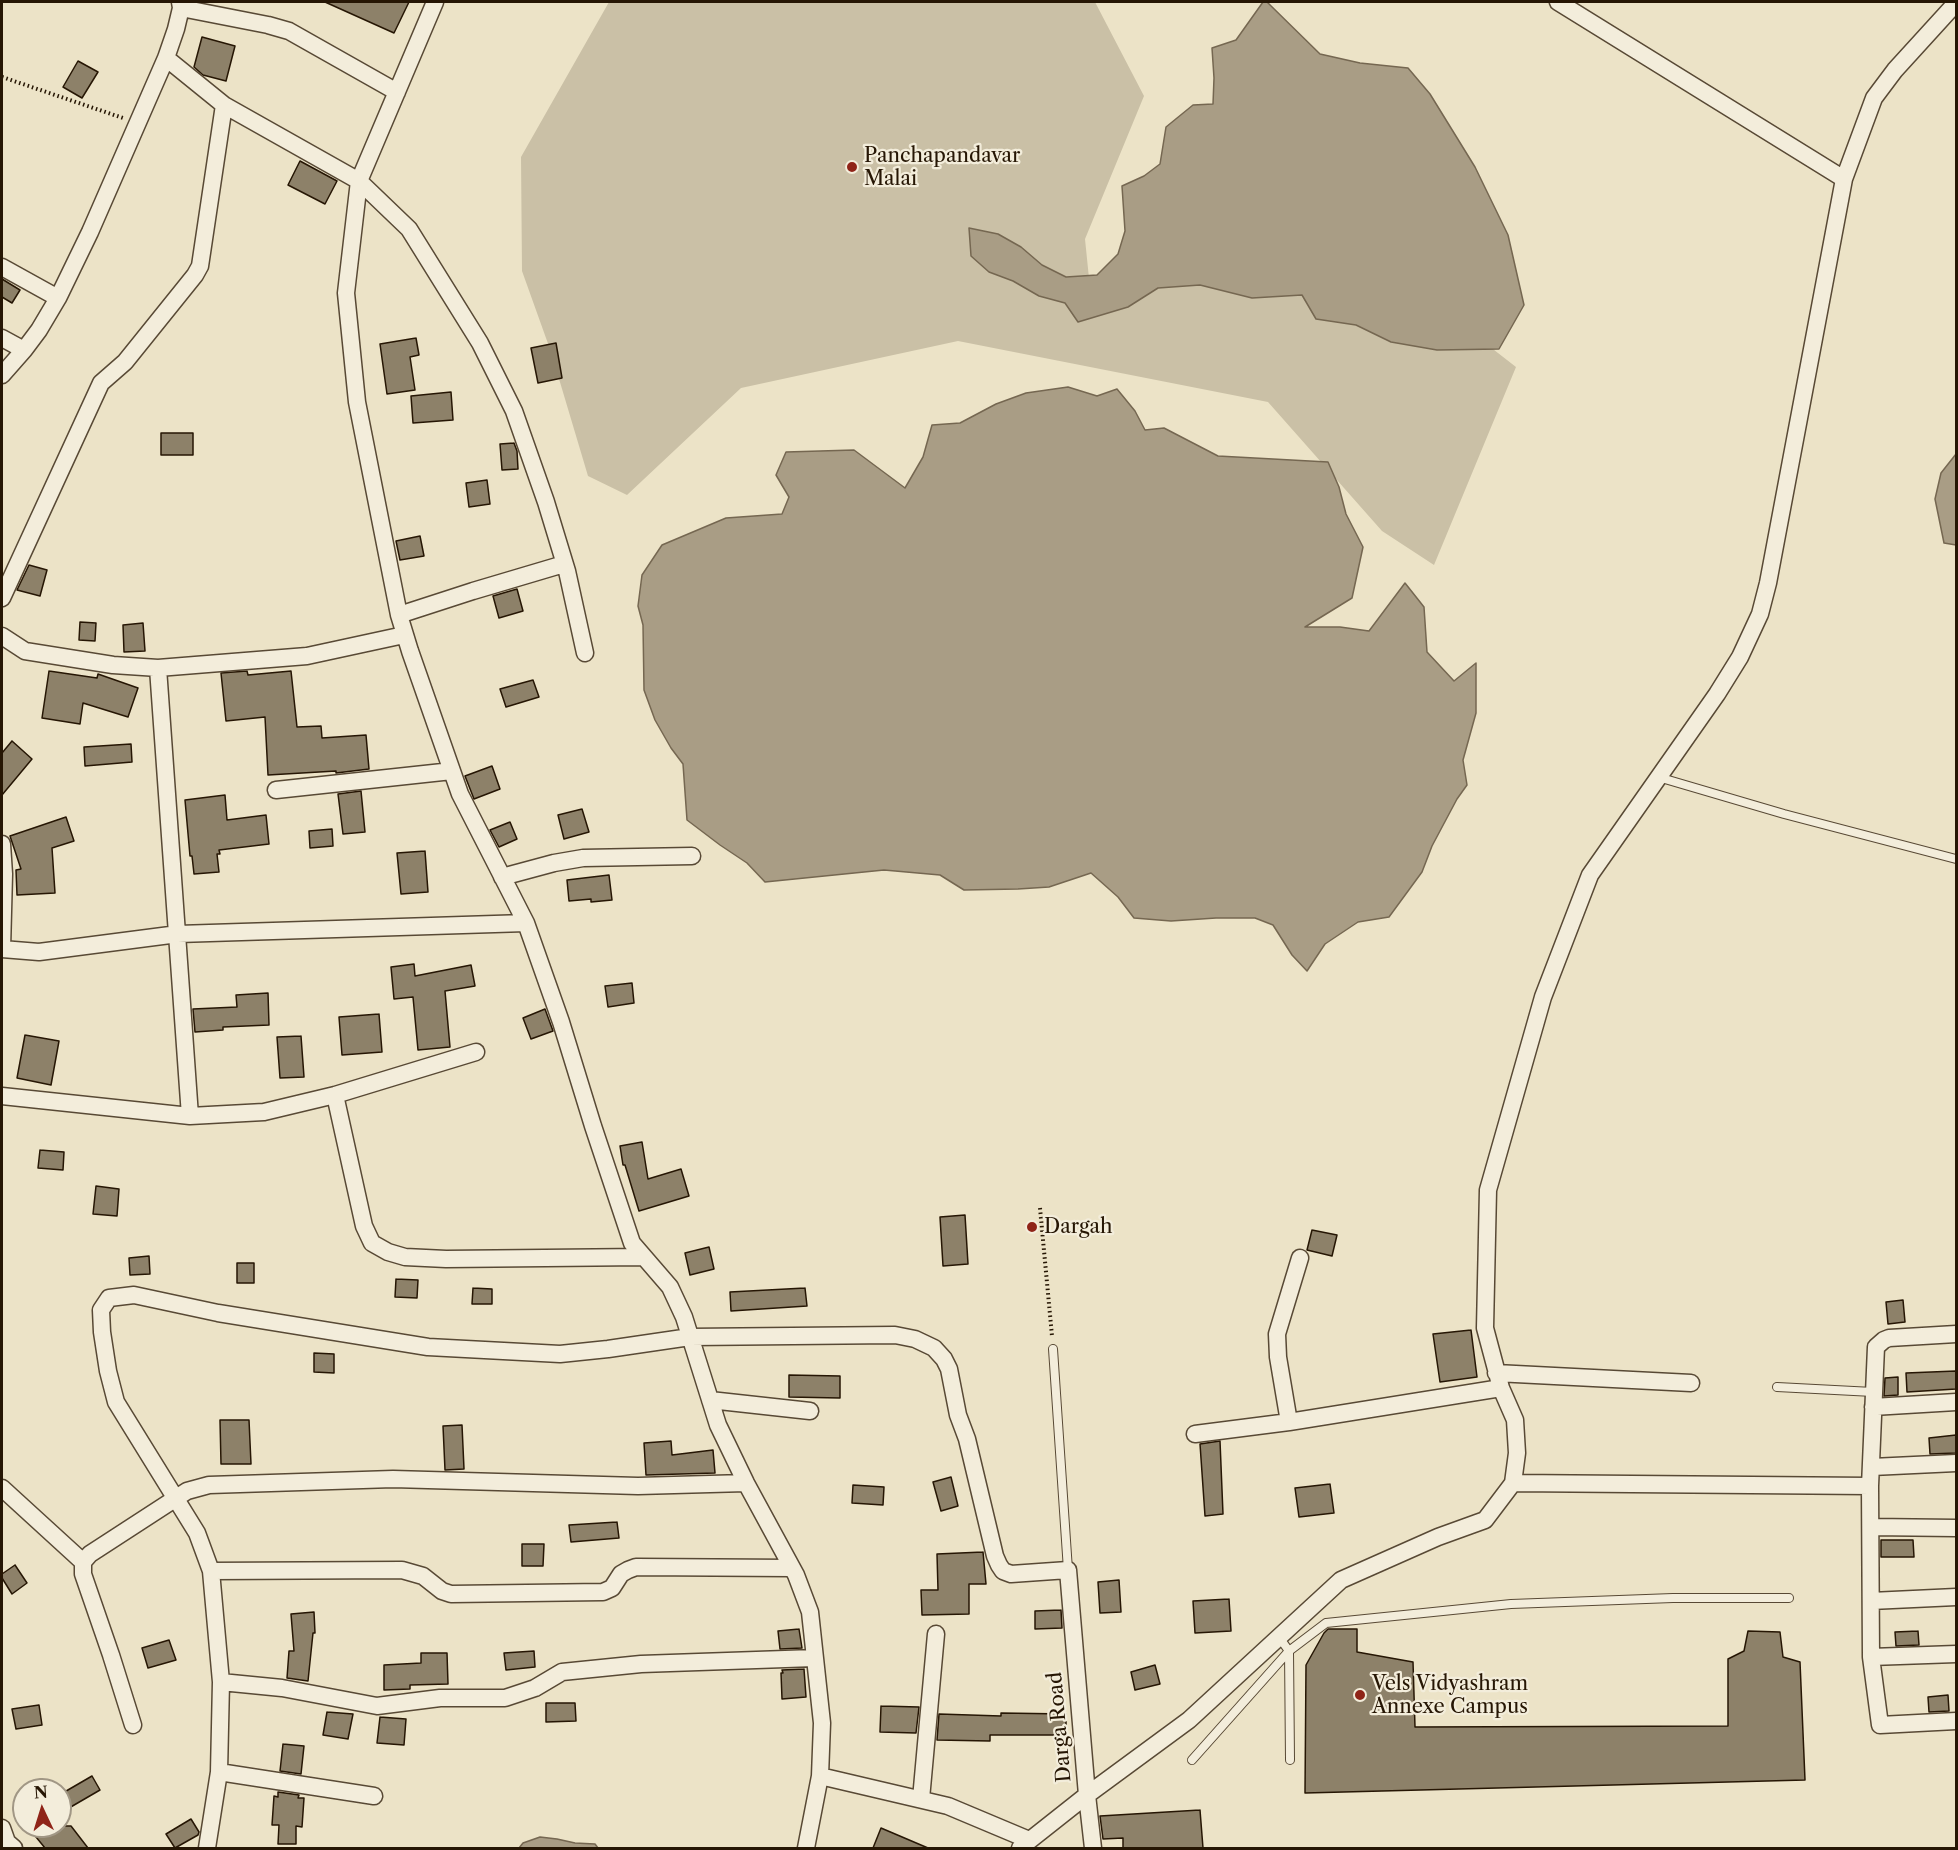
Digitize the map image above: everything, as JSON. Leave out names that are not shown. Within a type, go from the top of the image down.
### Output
[{"type":"street","points":[[434,2],[359,181],[346,293],[357,402],[399,615],[460,794],[526,923],[561,1022],[632,1243],[670,1287],[684,1317],[718,1425],[792,1568],[810,1612],[822,1723],[820,1776],[806,1848]]},
{"type":"street","points":[[1558,2],[1844,179]]},
{"type":"street","points":[[1093,1848],[1087,1795],[1189,1720],[1341,1580],[1438,1537],[1485,1520],[1513,1483],[1517,1453],[1515,1420],[1499,1381],[1485,1328],[1488,1190],[1544,997],[1590,875],[1717,694],[1740,657],[1760,614],[1844,179],[1874,98],[1895,70],[1956,3]]},
{"type":"street","points":[[2,375],[24,350],[57,298],[90,232],[166,58],[176,30],[181,5],[289,31],[397,92]]},
{"type":"street","points":[[166,58],[224,105],[359,181],[409,229],[480,343],[514,411],[546,502],[564,564],[585,653]]},
{"type":"street","points":[[2,598],[101,383],[125,362],[200,266],[224,105]]},
{"type":"street","points":[[2,267],[57,298]]},
{"type":"street","points":[[2,338],[24,350]]},
{"type":"street","points":[[399,615],[564,564]]},
{"type":"street","points":[[2,636],[25,651],[113,665],[158,668],[308,656],[404,635]]},
{"type":"street","points":[[158,668],[190,1116]]},
{"type":"street","points":[[276,790],[452,771]]},
{"type":"street","points":[[2,844],[4,874],[2,949],[39,952],[178,934],[526,923]]},
{"type":"street","points":[[502,877],[583,858],[692,856]]},
{"type":"street","points":[[2,1096],[190,1116],[264,1112],[335,1095],[476,1052]]},
{"type":"street","points":[[335,1095],[363,1226],[372,1243],[388,1252],[405,1257],[446,1259],[644,1257]]},
{"type":"street","points":[[1289,1422],[1278,1357],[1277,1334],[1300,1258]]},
{"type":"street","points":[[207,1848],[219,1772],[221,1682],[211,1571],[197,1533],[116,1402],[102,1332],[101,1310],[109,1298],[134,1295],[218,1313],[428,1347],[560,1354],[690,1337],[895,1335],[915,1340],[934,1348],[949,1369],[958,1414],[967,1439],[999,1565],[1003,1571],[1011,1574],[1068,1570]]},
{"type":"street","points":[[1956,1334],[1906,1336],[1884,1340],[1876,1347],[1870,1486],[1871,1658],[1880,1725],[1956,1721]]},
{"type":"street","points":[[1196,1434],[1289,1422],[1499,1381],[1691,1383]]},
{"type":"street","points":[[1873,1399],[1956,1402]]},
{"type":"street","points":[[710,1400],[810,1411]]},
{"type":"street","points":[[1872,1467],[1956,1463]]},
{"type":"street","points":[[133,1725],[83,1574],[83,1562],[90,1554],[188,1491],[209,1485],[382,1480],[638,1486],[746,1483]]},
{"type":"street","points":[[1513,1483],[1870,1486]]},
{"type":"street","points":[[2,1488],[83,1562]]},
{"type":"street","points":[[1871,1527],[1956,1528]]},
{"type":"street","points":[[211,1571],[402,1570],[423,1576],[442,1591],[451,1594],[603,1592],[612,1588],[621,1574],[636,1567],[792,1568]]},
{"type":"street","name":"Darga Road","points":[[1025,1844],[1087,1795],[1068,1570]]},
{"type":"street","points":[[1871,1601],[1956,1597]]},
{"type":"street","points":[[921,1799],[936,1634]]},
{"type":"street","points":[[1871,1658],[1956,1654]]},
{"type":"street","points":[[221,1682],[282,1688],[376,1706],[440,1698],[505,1698],[536,1688],[562,1672],[641,1664],[814,1658]]},
{"type":"street","points":[[219,1772],[374,1796]]},
{"type":"street","points":[[820,1776],[948,1806],[1025,1844]]},
{"type":"street","points":[[2,1828],[7,1842],[14,1848]]},
{"type":"lane","points":[[1658,777],[1784,814],[1956,859]]},
{"type":"lane","points":[[1053,1349],[1068,1570]]},
{"type":"lane","points":[[1777,1387],[1873,1399]]},
{"type":"lane","points":[[1192,1760],[1289,1651],[1326,1623],[1511,1604],[1673,1598],[1789,1598]]},
{"type":"lane","points":[[1279,1637],[1289,1651],[1290,1760]]},
{"type":"path","points":[[2,77],[137,123]]},
{"type":"path","points":[[1040,1208],[1053,1349]]},
{"type":"shaded area","points":[[609,2],[1095,2],[1144,96],[1085,239],[1091,298],[1187,267],[1471,332],[1516,367],[1434,565],[1382,531],[1268,402],[958,341],[741,388],[627,495],[588,476],[551,352],[522,271],[521,157]]},
{"type":"shaded area","points":[[1263,2],[1267,2],[1320,54],[1360,63],[1408,68],[1430,94],[1475,167],[1508,235],[1524,305],[1499,349],[1437,350],[1391,342],[1356,325],[1316,319],[1302,295],[1252,298],[1200,285],[1158,288],[1128,307],[1078,322],[1065,303],[1039,296],[1013,281],[989,272],[971,256],[969,228],[998,234],[1021,247],[1042,265],[1066,277],[1097,275],[1118,254],[1125,231],[1122,186],[1144,176],[1160,164],[1166,127],[1193,105],[1213,104],[1212,48],[1236,40]]},
{"type":"shaded area","points":[[1068,387],[1097,396],[1117,389],[1135,411],[1145,430],[1164,428],[1218,456],[1328,462],[1339,487],[1346,514],[1363,547],[1352,598],[1305,627],[1340,627],[1369,631],[1405,583],[1424,607],[1427,652],[1454,681],[1476,663],[1476,713],[1463,760],[1467,785],[1432,846],[1422,872],[1389,917],[1358,922],[1325,944],[1307,971],[1292,955],[1273,925],[1255,918],[1171,921],[1134,918],[1118,897],[1091,873],[1049,887],[1018,889],[964,890],[940,875],[884,870],[765,882],[747,863],[687,820],[683,764],[655,720],[644,690],[643,625],[638,606],[642,575],[662,545],[726,518],[782,514],[789,497],[776,475],[786,452],[854,450],[905,488],[923,457],[932,425],[960,423],[996,404],[1026,393]]},
{"type":"shaded area","points":[[1956,454],[1956,545],[1944,543],[1935,499],[1941,473]]},
{"type":"shaded area","points":[[540,1837],[595,1844],[598,1848],[519,1848],[523,1843]]},
{"type":"building","points":[[325,2],[409,2],[394,33]]},
{"type":"building","points":[[202,37],[235,46],[226,81],[203,75],[194,67]]},
{"type":"building","points":[[78,61],[98,72],[82,98],[63,87]]},
{"type":"building","points":[[300,161],[337,181],[325,204],[288,185]]},
{"type":"building","points":[[2,279],[20,290],[12,303],[2,297]]},
{"type":"building","points":[[416,338],[419,355],[410,357],[415,390],[387,394],[380,344]]},
{"type":"building","points":[[556,343],[562,378],[538,383],[531,348]]},
{"type":"building","points":[[451,392],[453,420],[413,423],[411,396]]},
{"type":"building","points":[[161,433],[193,433],[193,455],[161,455]]},
{"type":"building","points":[[514,443],[518,469],[502,470],[500,444]]},
{"type":"building","points":[[487,480],[490,504],[469,507],[466,483]]},
{"type":"building","points":[[420,536],[424,556],[400,560],[396,541]]},
{"type":"building","points":[[29,565],[47,570],[40,596],[17,590]]},
{"type":"building","points":[[517,589],[523,611],[499,618],[493,596]]},
{"type":"building","points":[[80,622],[96,623],[95,641],[79,640]]},
{"type":"building","points":[[143,623],[145,651],[124,652],[123,625]]},
{"type":"building","points":[[49,671],[97,678],[98,674],[138,688],[128,717],[83,703],[80,724],[42,718]]},
{"type":"building","points":[[247,671],[248,675],[291,671],[297,727],[321,726],[322,738],[366,735],[369,769],[336,773],[336,771],[268,775],[265,717],[226,721],[221,673]]},
{"type":"building","points":[[533,680],[539,697],[506,707],[500,689]]},
{"type":"building","points":[[12,741],[32,759],[2,795],[2,753]]},
{"type":"building","points":[[131,744],[132,762],[85,766],[84,747]]},
{"type":"building","points":[[492,766],[500,789],[474,799],[465,776]]},
{"type":"building","points":[[361,791],[365,832],[343,834],[338,794]]},
{"type":"building","points":[[225,795],[227,820],[266,815],[269,844],[219,850],[220,854],[217,854],[219,872],[194,874],[185,800]]},
{"type":"building","points":[[582,809],[589,832],[564,839],[558,815]]},
{"type":"building","points":[[66,817],[74,841],[52,848],[55,893],[17,895],[16,870],[21,869],[10,836]]},
{"type":"building","points":[[510,822],[517,839],[499,847],[490,830]]},
{"type":"building","points":[[332,829],[333,846],[310,848],[309,831]]},
{"type":"building","points":[[425,851],[428,892],[401,894],[397,853]]},
{"type":"building","points":[[609,875],[612,900],[569,901],[567,880]]},
{"type":"building","points":[[414,964],[415,976],[471,965],[475,986],[445,991],[450,1047],[418,1050],[413,997],[394,999],[391,967]]},
{"type":"building","points":[[632,983],[634,1003],[608,1007],[605,986]]},
{"type":"building","points":[[268,993],[269,1025],[223,1027],[223,1030],[195,1032],[193,1009],[237,1007],[236,995]]},
{"type":"building","points":[[545,1009],[553,1031],[531,1039],[523,1018]]},
{"type":"building","points":[[379,1014],[382,1052],[342,1055],[339,1017]]},
{"type":"building","points":[[25,1035],[59,1041],[51,1085],[17,1078]]},
{"type":"building","points":[[301,1036],[304,1077],[280,1078],[277,1037]]},
{"type":"building","points":[[642,1142],[648,1179],[681,1169],[689,1196],[639,1211],[625,1165],[623,1165],[620,1146]]},
{"type":"building","points":[[40,1150],[64,1152],[63,1170],[38,1168]]},
{"type":"building","points":[[96,1186],[119,1189],[117,1216],[93,1214]]},
{"type":"building","points":[[965,1215],[968,1264],[943,1266],[940,1217]]},
{"type":"building","points":[[1312,1230],[1337,1235],[1332,1256],[1307,1250]]},
{"type":"building","points":[[709,1247],[714,1269],[690,1275],[685,1253]]},
{"type":"building","points":[[149,1256],[150,1274],[130,1275],[129,1258]]},
{"type":"building","points":[[237,1263],[254,1263],[254,1283],[237,1283]]},
{"type":"building","points":[[396,1279],[418,1280],[417,1298],[395,1297]]},
{"type":"building","points":[[473,1288],[492,1289],[492,1304],[472,1304]]},
{"type":"building","points":[[805,1288],[807,1306],[731,1311],[730,1292]]},
{"type":"building","points":[[1903,1300],[1905,1322],[1888,1324],[1886,1302]]},
{"type":"building","points":[[1471,1330],[1477,1377],[1440,1382],[1433,1334]]},
{"type":"building","points":[[314,1353],[334,1354],[334,1373],[314,1372]]},
{"type":"building","points":[[1956,1371],[1956,1389],[1907,1392],[1906,1373]]},
{"type":"building","points":[[789,1375],[840,1376],[840,1398],[789,1397]]},
{"type":"building","points":[[1898,1377],[1898,1395],[1884,1396],[1885,1378]]},
{"type":"building","points":[[220,1420],[249,1420],[251,1464],[221,1464]]},
{"type":"building","points":[[462,1425],[464,1469],[445,1470],[443,1426]]},
{"type":"building","points":[[1956,1435],[1956,1453],[1930,1454],[1929,1438]]},
{"type":"building","points":[[671,1441],[672,1455],[713,1450],[715,1473],[646,1475],[644,1443]]},
{"type":"building","points":[[1220,1441],[1223,1514],[1205,1516],[1200,1444]]},
{"type":"building","points":[[951,1477],[958,1506],[941,1511],[933,1482]]},
{"type":"building","points":[[1330,1484],[1334,1513],[1299,1517],[1295,1488]]},
{"type":"building","points":[[853,1485],[884,1487],[883,1505],[852,1503]]},
{"type":"building","points":[[617,1522],[619,1538],[571,1542],[569,1525]]},
{"type":"building","points":[[1881,1540],[1913,1540],[1914,1557],[1881,1557]]},
{"type":"building","points":[[522,1544],[544,1544],[543,1566],[522,1566]]},
{"type":"building","points":[[983,1552],[986,1584],[969,1584],[969,1614],[922,1615],[921,1590],[938,1590],[937,1554]]},
{"type":"building","points":[[15,1565],[27,1583],[12,1594],[2,1574]]},
{"type":"building","points":[[1119,1580],[1121,1612],[1100,1613],[1098,1582]]},
{"type":"building","points":[[1229,1599],[1231,1631],[1195,1633],[1193,1601]]},
{"type":"building","points":[[1061,1610],[1062,1628],[1035,1629],[1035,1611]]},
{"type":"building","points":[[314,1612],[315,1633],[313,1633],[308,1681],[287,1678],[289,1651],[294,1651],[291,1614]]},
{"type":"building","points":[[799,1629],[802,1648],[780,1649],[778,1631]]},
{"type":"building","name":"Vels Vidyashram Annexe Campus","points":[[1328,1629],[1357,1629],[1357,1652],[1413,1662],[1415,1727],[1728,1726],[1728,1659],[1744,1651],[1748,1631],[1780,1632],[1783,1657],[1800,1662],[1805,1780],[1305,1793],[1306,1665]]},
{"type":"building","points":[[1918,1631],[1919,1645],[1896,1646],[1895,1632]]},
{"type":"building","points":[[169,1640],[176,1660],[148,1668],[142,1648]]},
{"type":"building","points":[[534,1651],[535,1667],[506,1670],[504,1653]]},
{"type":"building","points":[[421,1653],[447,1653],[448,1684],[410,1685],[410,1689],[384,1690],[384,1665],[421,1663]]},
{"type":"building","points":[[1155,1665],[1160,1684],[1135,1690],[1131,1672]]},
{"type":"building","points":[[804,1669],[806,1697],[782,1699],[782,1670]]},
{"type":"building","points":[[1948,1695],[1949,1711],[1929,1712],[1928,1697]]},
{"type":"building","points":[[546,1703],[575,1703],[576,1721],[546,1722]]},
{"type":"building","points":[[39,1705],[42,1725],[16,1729],[12,1709]]},
{"type":"building","points":[[881,1706],[919,1707],[916,1733],[880,1732]]},
{"type":"building","points":[[327,1712],[353,1714],[348,1739],[323,1735]]},
{"type":"building","points":[[1001,1713],[1066,1714],[1066,1735],[990,1735],[990,1741],[937,1740],[939,1714],[1001,1716]]},
{"type":"building","points":[[380,1717],[406,1719],[404,1745],[377,1743]]},
{"type":"building","points":[[283,1744],[304,1746],[301,1774],[280,1771]]},
{"type":"building","points":[[92,1776],[100,1790],[72,1806],[72,1788]]},
{"type":"building","points":[[278,1792],[304,1798],[302,1827],[296,1826],[296,1844],[278,1844],[279,1825],[272,1825],[274,1796],[278,1797]]},
{"type":"building","points":[[1200,1810],[1203,1848],[1123,1848],[1123,1838],[1103,1839],[1100,1816]]},
{"type":"building","points":[[191,1819],[199,1832],[198,1835],[175,1848],[166,1834]]},
{"type":"building","points":[[72,1827],[88,1848],[45,1848],[37,1838],[72,1838]]},
{"type":"building","points":[[881,1828],[928,1848],[873,1848]]},
{"type":"place","name":"Panchapandavar Malai","points":[[852,167]]},
{"type":"place","name":"Dargah","points":[[1032,1227]]},
{"type":"place","name":"Vels Vidyashram Annexe Campus","points":[[1360,1695]]}]
